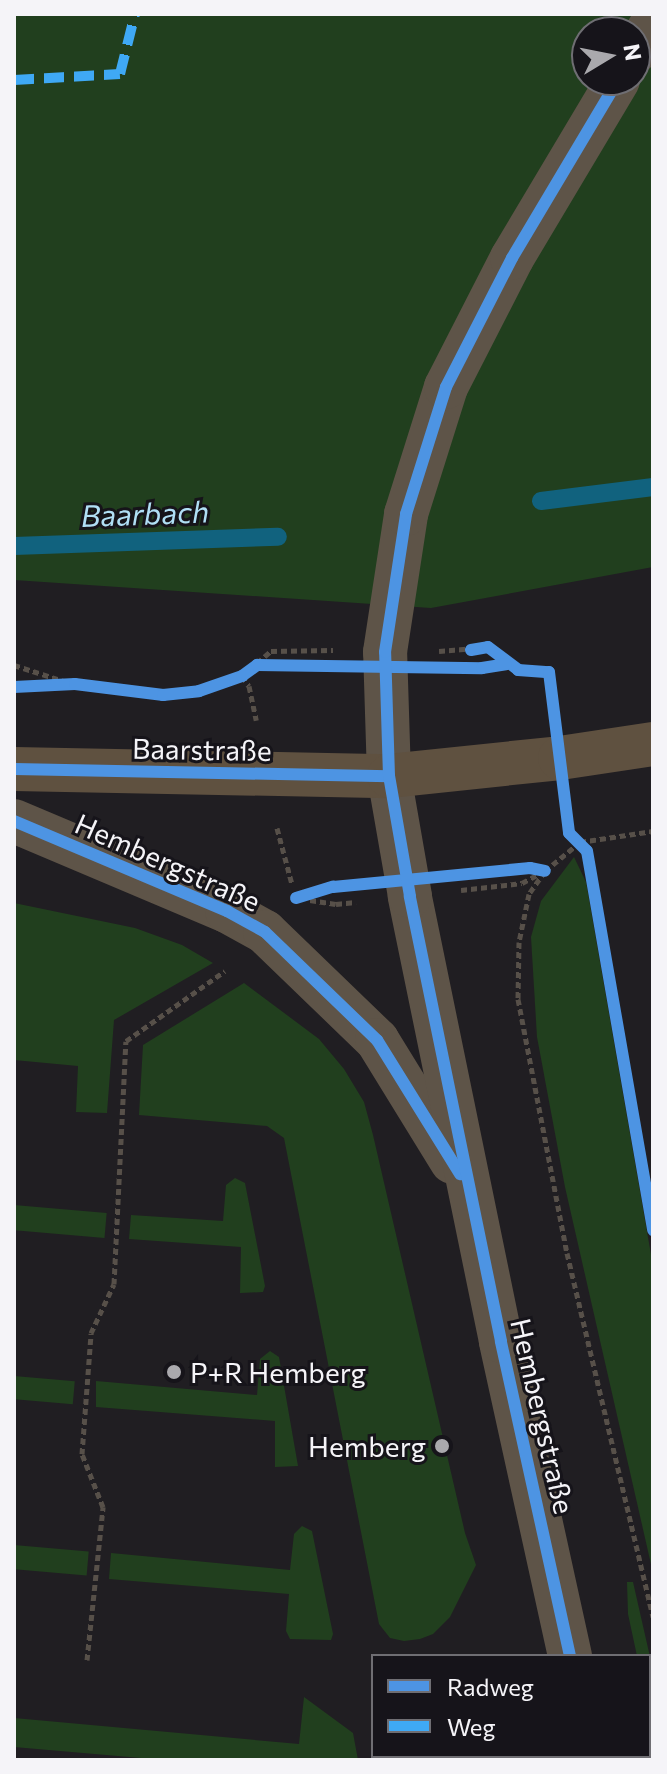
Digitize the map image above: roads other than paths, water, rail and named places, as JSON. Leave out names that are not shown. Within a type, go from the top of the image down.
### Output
[{"type":"main road","name":"Baarstraße","points":[[14,769],[389,776],[560,758],[653,744]]},
{"type":"street","name":"Hembergstraße","points":[[570,1654],[469,1188],[407,880],[389,776],[385,667],[388,618],[406,514],[446,387],[512,258],[608,96]]},
{"type":"street","name":"Hembergstraße","points":[[14,821],[227,911],[265,932],[377,1040],[469,1188]]},
{"type":"waterway","name":"Baarbach","points":[[541,501],[653,487]]},
{"type":"waterway","name":"Baarbach","points":[[14,546],[278,537]]},
{"type":"place","name":"P+R Hemberg","points":[[174,1372]]},
{"type":"place","name":"Hemberg","points":[[442,1446]]}]
